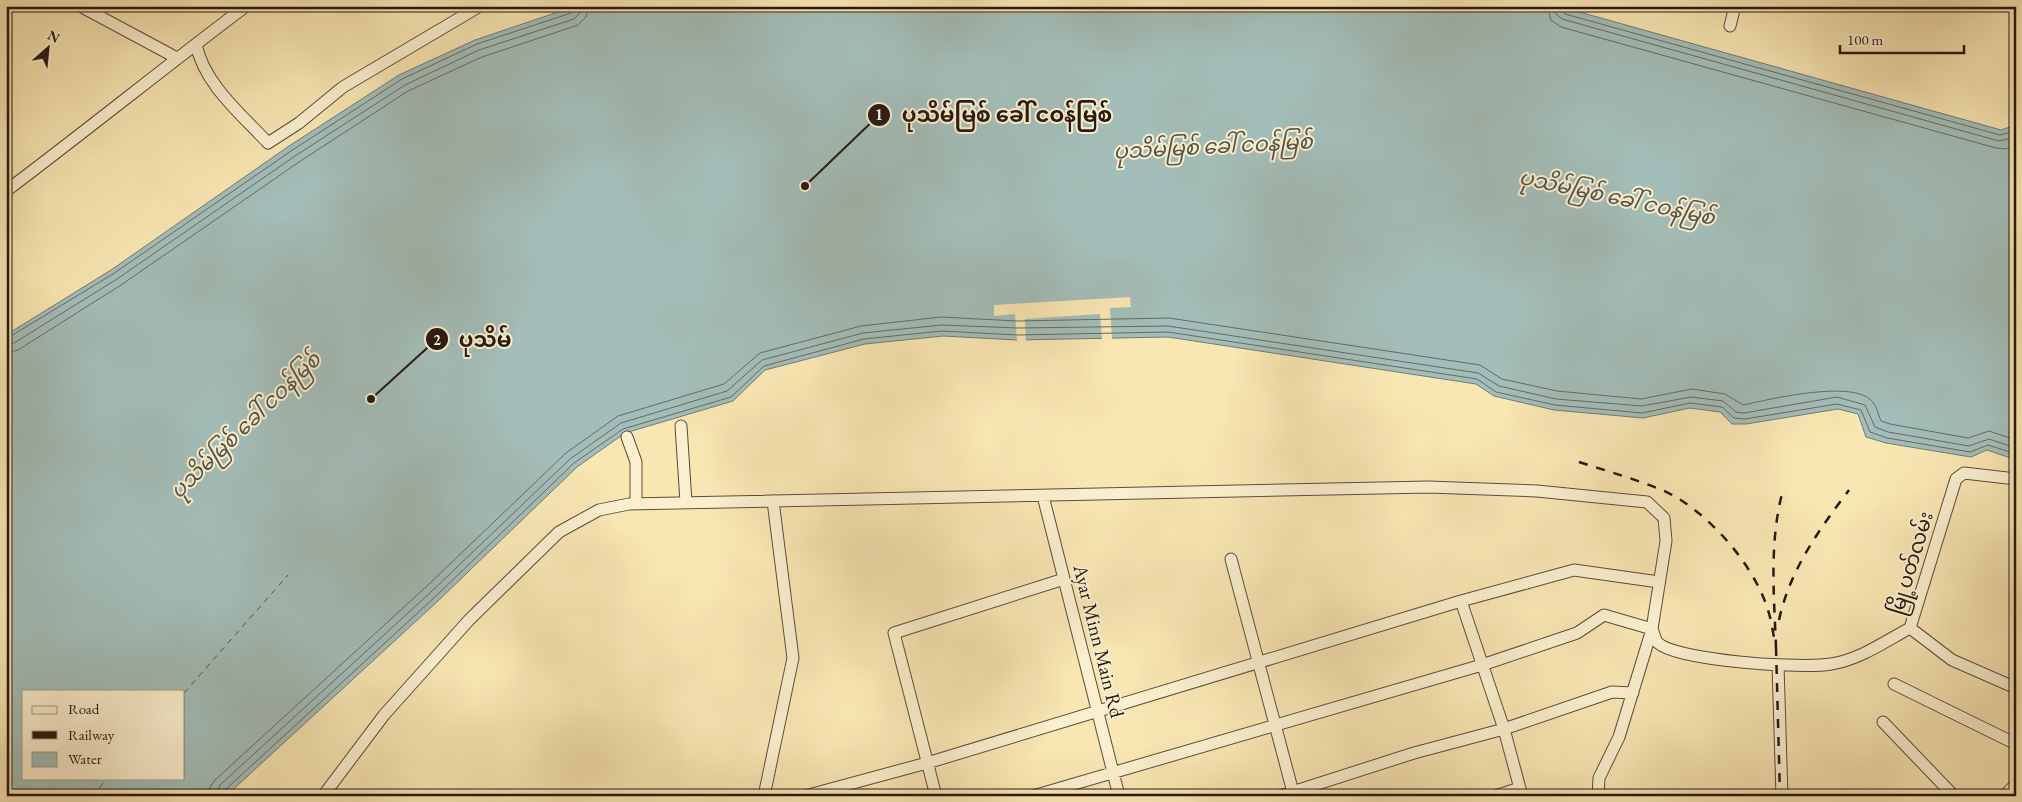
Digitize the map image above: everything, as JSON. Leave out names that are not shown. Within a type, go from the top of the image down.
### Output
[{"type":"street","points":[[80,6],[178,58]]},
{"type":"street","points":[[6,191],[82,135],[127,96],[246,6]]},
{"type":"street","points":[[196,44],[202,66],[226,98],[268,143],[299,123],[342,87],[480,6]]},
{"type":"street","points":[[1730,26],[1735,6]]},
{"type":"street","points":[[682,426],[686,502]]},
{"type":"street","points":[[627,437],[636,462],[636,504]]},
{"type":"street","name":"မြို့ပတ်လမ်း","points":[[2016,479],[1964,473],[1956,479],[1910,628],[1952,660],[2016,688]]},
{"type":"street","points":[[323,796],[391,707],[469,620],[559,532],[599,510],[636,504],[686,502],[1428,487],[1537,491],[1647,502],[1664,518],[1666,541],[1652,629],[1619,737],[1599,778],[1598,796]]},
{"type":"street","name":"Ayar Minn Main Rd","points":[[1043,496],[1119,796]]},
{"type":"street","points":[[764,796],[793,658],[773,500]]},
{"type":"street","points":[[1231,559],[1274,727],[1294,794]]},
{"type":"street","points":[[805,796],[927,764],[1461,601],[1574,570],[1659,582]]},
{"type":"street","points":[[936,796],[894,633],[1064,579]]},
{"type":"street","points":[[1461,601],[1504,729],[1521,792],[1495,796]]},
{"type":"street","points":[[1034,796],[1482,665],[1577,633],[1604,615],[1652,629],[1658,642],[1672,650],[1732,662],[1778,665],[1831,664],[1850,659],[1910,628]]},
{"type":"street","points":[[1778,665],[1782,796]]},
{"type":"street","points":[[1894,684],[2016,744]]},
{"type":"street","points":[[1280,796],[1294,794],[1414,753],[1504,729],[1612,692],[1633,693]]},
{"type":"street","points":[[1883,722],[1954,796]]},
{"type":"street","points":[[2004,796],[2016,784]]},
{"type":"water","points":[[576,6],[1558,6],[2001,130],[2016,125],[2016,460],[1987,450],[1971,457],[1886,443],[1866,437],[1858,414],[1838,409],[1746,424],[1732,424],[1720,412],[1690,408],[1643,418],[1554,410],[1494,396],[1476,384],[1168,337],[1017,340],[943,336],[865,344],[765,370],[733,401],[625,433],[577,467],[439,600],[226,796],[6,796],[6,335],[111,270],[289,146],[399,75],[475,40]]},
{"type":"pier","points":[[1130,297],[1131,307],[1110,308],[1112,340],[1102,341],[1100,314],[1025,319],[1026,342],[1017,342],[1015,314],[994,316],[994,305]]},
{"type":"ferry route","points":[[185,692],[288,575]]},
{"type":"ferry route","points":[[92,796],[106,780]]},
{"type":"railway","points":[[1579,462],[1662,490],[1695,510],[1711,524],[1740,557],[1761,592],[1769,615],[1776,647],[1774,548],[1783,490]]},
{"type":"railway","points":[[1779,620],[1790,584],[1798,568],[1816,536],[1849,490]]},
{"type":"railway","points":[[1776,647],[1780,796]]},
{"type":"place","name":"ပုသိမ်မြစ် ခေါ် ငဝန်မြစ်","points":[[805,186]]},
{"type":"place","name":"ပုသိမ်","points":[[371,399]]}]
